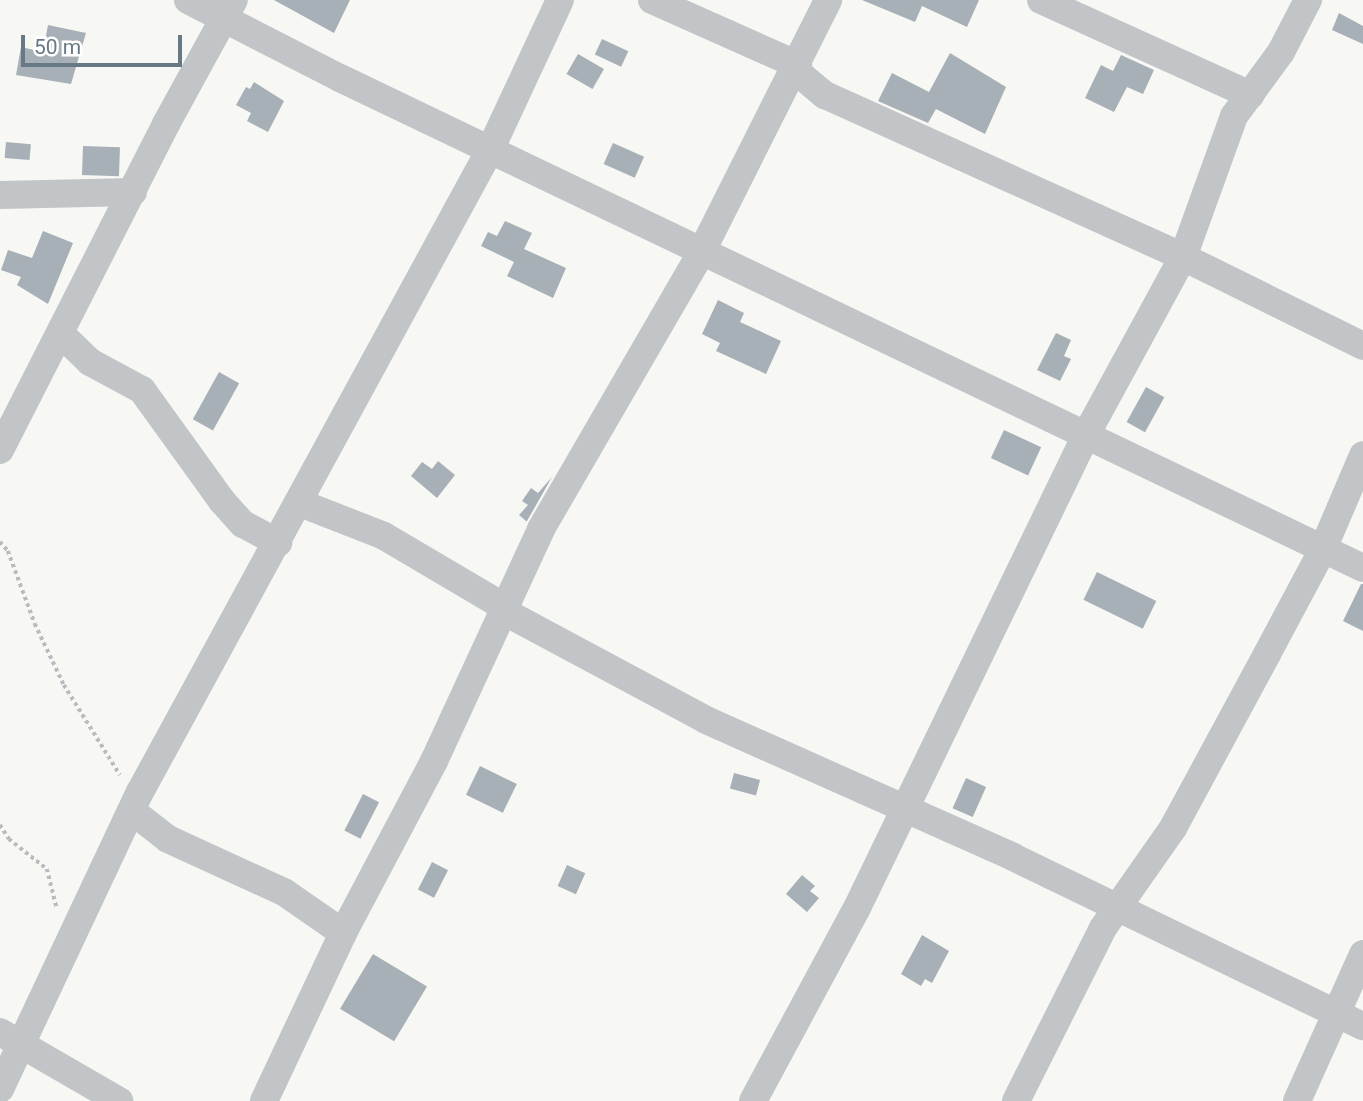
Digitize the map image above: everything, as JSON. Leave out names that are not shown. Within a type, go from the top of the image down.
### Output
[{"type":"street","points":[[188,0],[230,9],[491,148],[1363,568]]},
{"type":"street","points":[[0,1089],[12,1038],[71,942],[134,805],[491,148],[560,0]]},
{"type":"street","points":[[652,0],[797,68],[825,95],[1183,257],[1363,346]]},
{"type":"street","points":[[264,1101],[343,933],[393,843],[541,530],[702,251],[797,68],[828,0]]},
{"type":"street","points":[[1041,0],[1080,7],[1250,95]]},
{"type":"street","points":[[753,1101],[808,1004],[906,808],[1087,433],[1183,257],[1223,140],[1250,95],[1281,52],[1308,0]]},
{"type":"street","points":[[0,450],[230,9]]},
{"type":"street","points":[[0,195],[133,192]]},
{"type":"street","points":[[61,334],[90,362],[142,390],[222,501],[243,524],[278,543]]},
{"type":"street","points":[[1016,1101],[1116,908],[1173,828],[1323,549],[1363,456]]},
{"type":"street","points":[[300,503],[384,536],[505,610],[706,720],[906,808],[1363,1026]]},
{"type":"street","points":[[134,805],[168,839],[284,892],[343,933]]},
{"type":"street","points":[[1297,1101],[1363,954]]},
{"type":"street","points":[[12,1038],[119,1101]]},
{"type":"path","points":[[0,542],[8,551],[35,624],[64,685],[134,805]]},
{"type":"path","points":[[0,825],[9,839],[47,869],[71,942]]},
{"type":"building","points":[[274,0],[350,0],[334,33]]},
{"type":"building","points":[[862,0],[979,0],[967,27],[922,6],[915,22]]},
{"type":"building","points":[[1339,13],[1363,26],[1363,44],[1332,30]]},
{"type":"building","points":[[48,25],[86,33],[71,84],[16,75],[21,47],[43,52]]},
{"type":"building","points":[[602,39],[628,51],[621,67],[595,54]]},
{"type":"building","points":[[950,53],[1006,87],[985,134],[936,109],[928,123],[878,101],[892,73],[929,92]]},
{"type":"building","points":[[578,54],[604,69],[592,89],[566,74]]},
{"type":"building","points":[[1121,55],[1154,70],[1143,94],[1127,87],[1114,112],[1085,98],[1101,65],[1113,71]]},
{"type":"building","points":[[254,82],[284,101],[268,132],[247,121],[251,113],[236,105],[246,87],[250,89]]},
{"type":"building","points":[[6,142],[31,144],[30,160],[5,158]]},
{"type":"building","points":[[613,143],[644,157],[635,178],[604,164]]},
{"type":"building","points":[[83,146],[120,147],[119,176],[82,175]]},
{"type":"building","points":[[505,221],[532,233],[524,249],[566,268],[553,298],[507,276],[514,262],[481,246],[488,232],[497,236]]},
{"type":"building","points":[[43,231],[73,243],[48,304],[17,285],[21,277],[1,270],[8,250],[32,258]]},
{"type":"building","points":[[718,300],[744,313],[740,322],[781,341],[766,374],[716,351],[720,343],[702,334]]},
{"type":"building","points":[[1056,333],[1071,340],[1064,356],[1071,359],[1060,381],[1037,370]]},
{"type":"building","points":[[219,372],[239,383],[213,430],[193,419]]},
{"type":"building","points":[[1146,387],[1164,397],[1145,432],[1127,422]]},
{"type":"building","points":[[1004,430],[1041,447],[1028,475],[991,458]]},
{"type":"building","points":[[438,461],[455,475],[437,498],[411,476],[422,462],[432,469]]},
{"type":"building","points":[[552,477],[526,521],[519,515],[528,505],[522,501],[531,488],[538,493]]},
{"type":"building","points":[[1097,572],[1156,601],[1143,629],[1083,600]]},
{"type":"building","points":[[1363,584],[1363,631],[1343,621]]},
{"type":"building","points":[[480,766],[517,784],[503,813],[466,795]]},
{"type":"building","points":[[734,773],[760,780],[756,795],[730,788]]},
{"type":"building","points":[[966,778],[986,787],[973,817],[953,808]]},
{"type":"building","points":[[363,794],[379,802],[360,839],[344,831]]},
{"type":"building","points":[[432,862],[448,870],[434,898],[418,890]]},
{"type":"building","points":[[567,865],[585,873],[576,894],[558,886]]},
{"type":"building","points":[[802,875],[815,886],[810,891],[819,898],[807,912],[786,894]]},
{"type":"building","points":[[922,935],[949,951],[932,983],[925,979],[921,986],[901,974]]},
{"type":"building","points":[[373,954],[427,986],[394,1041],[340,1009]]}]
